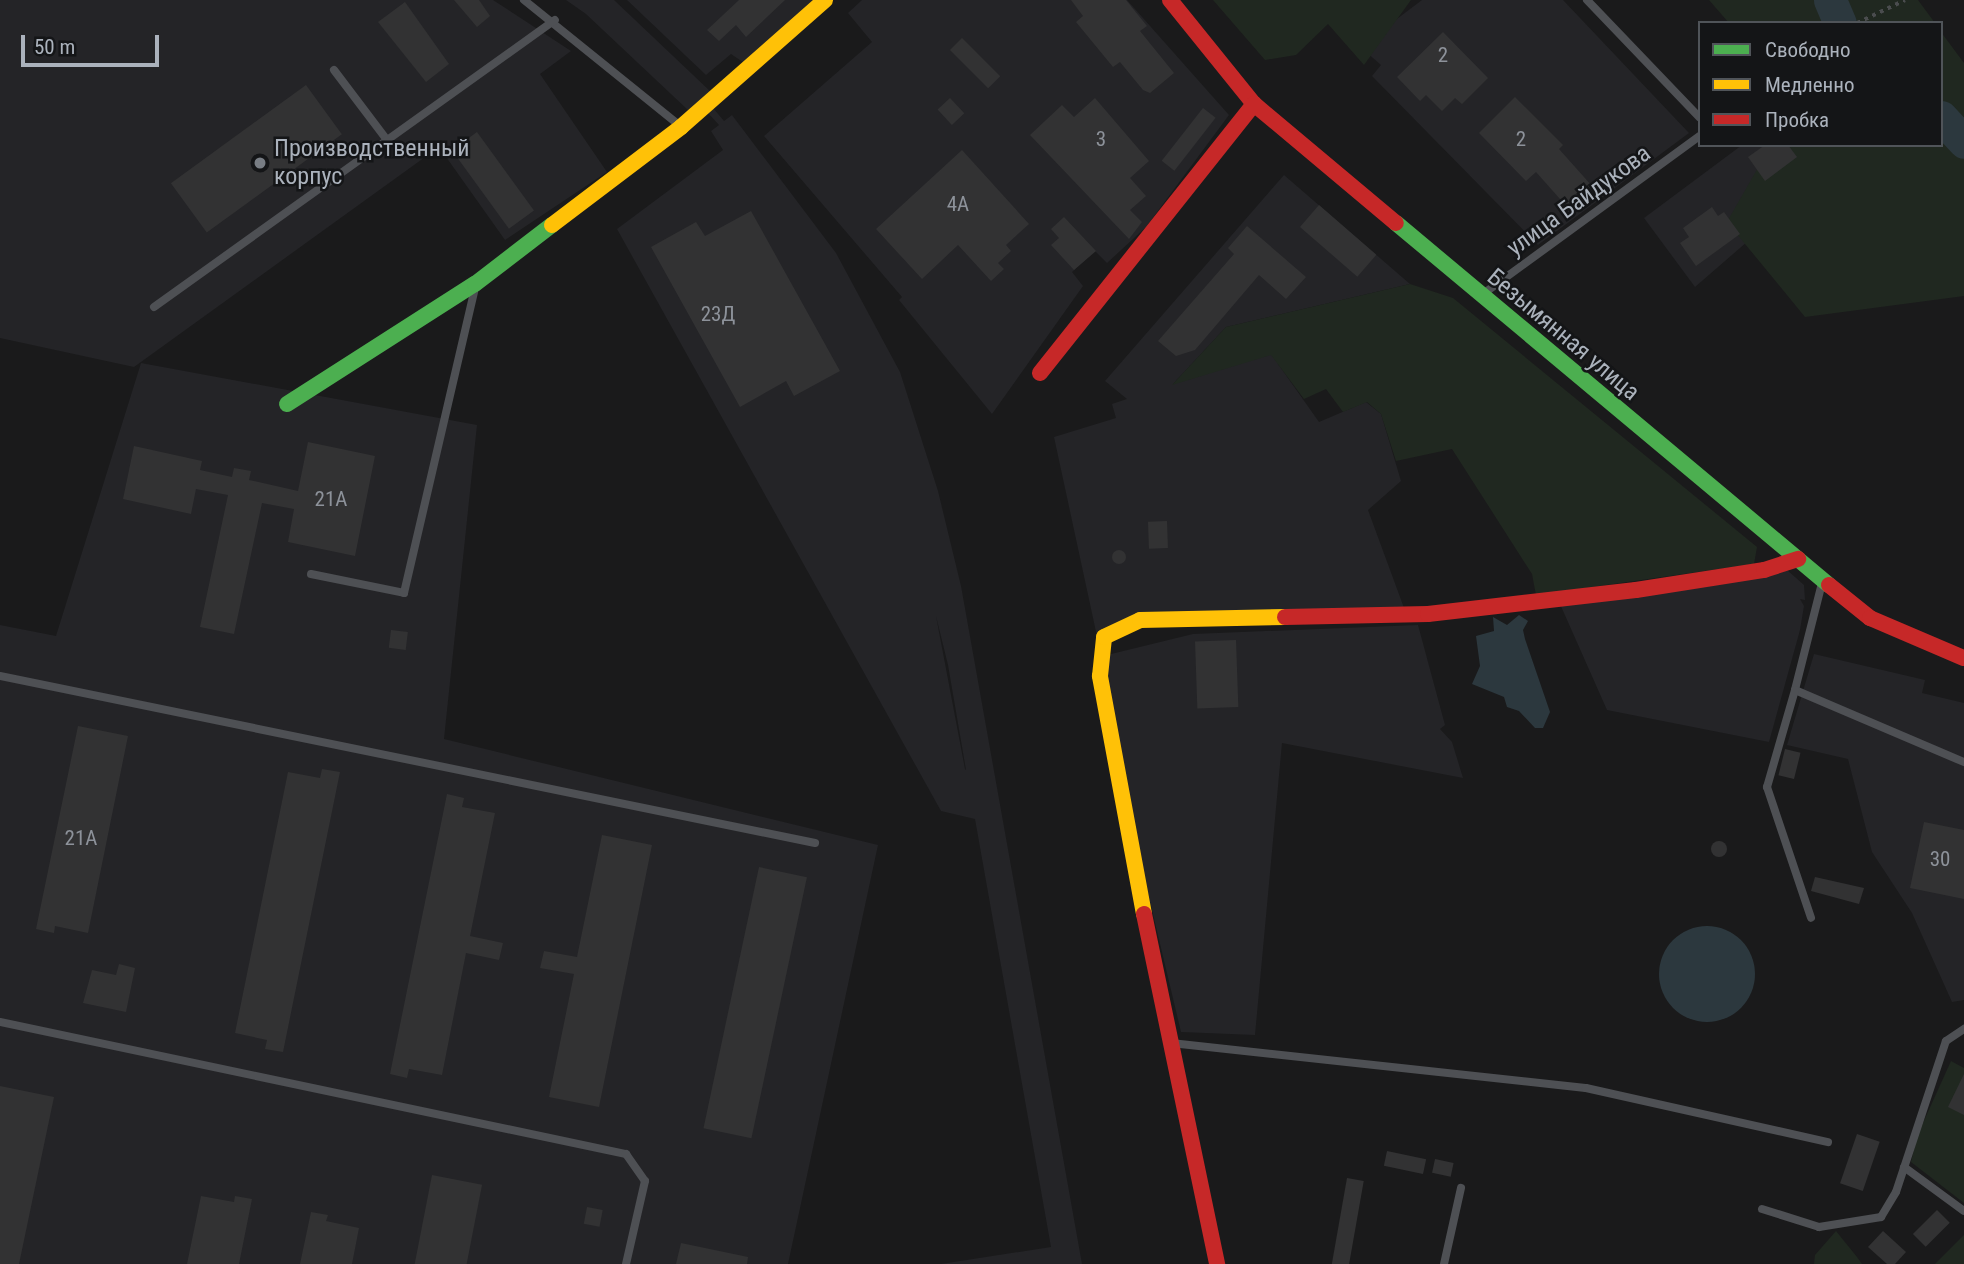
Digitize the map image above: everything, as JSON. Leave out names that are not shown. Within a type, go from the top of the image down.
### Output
[{"type":"street","points":[[287,404],[475,284],[681,127],[825,0]]},
{"type":"street","name":"Безымянная улица","points":[[1170,0],[1254,104],[1823,580],[1870,618],[1964,658]]},
{"type":"street","points":[[1040,373],[1254,104]]},
{"type":"street","points":[[1217,1264],[1168,1043],[1100,676],[1104,637],[1140,620],[1428,614],[1636,590],[1764,570],[1798,559]]},
{"type":"lane","points":[[524,0],[555,20],[681,127]]},
{"type":"lane","points":[[1587,0],[1698,116]]},
{"type":"lane","points":[[154,307],[555,20]]},
{"type":"lane","points":[[334,70],[387,140]]},
{"type":"lane","name":"улица Байдукова","points":[[1481,296],[1698,137]]},
{"type":"lane","points":[[311,574],[404,593],[475,284]]},
{"type":"lane","points":[[1811,918],[1767,788],[1823,580]]},
{"type":"lane","points":[[0,676],[815,843]]},
{"type":"lane","points":[[1794,690],[1964,762]]},
{"type":"lane","points":[[0,1022],[626,1154],[645,1181],[626,1264]]},
{"type":"lane","points":[[1762,1209],[1819,1227],[1881,1217],[1904,1167],[1946,1041],[1963,1031]]},
{"type":"lane","points":[[1168,1043],[1586,1088],[1828,1142]]},
{"type":"lane","points":[[1904,1167],[1964,1211]]},
{"type":"lane","points":[[1444,1264],[1461,1188]]},
{"type":"path","points":[[1861,21],[1905,0]]},
{"type":"shaded area","points":[[0,0],[493,0],[571,51],[540,74],[607,172],[505,240],[439,147],[134,367],[0,338]]},
{"type":"shaded area","points":[[566,0],[614,0],[711,92],[713,108],[724,121],[732,115],[836,253],[900,372],[938,491],[961,586],[1082,1264],[941,1264],[1051,1247],[975,819],[941,811],[617,229],[723,150],[711,131],[719,125],[708,113],[689,111],[586,14]],"holes":[[[936,616],[948,665],[966,770]]]},
{"type":"shaded area","points":[[627,0],[816,0],[746,64],[731,54],[706,75]]},
{"type":"shaded area","points":[[862,0],[1127,0],[1229,115],[1146,227],[1107,263],[1095,251],[1072,272],[1083,286],[992,414],[899,300],[902,297],[764,136],[872,42],[848,13]]},
{"type":"shaded area","points":[[1213,0],[1411,0],[1364,65],[1328,24],[1296,55],[1265,60]]},
{"type":"shaded area","points":[[1422,0],[1563,0],[1689,133],[1538,245],[1372,76],[1381,65],[1365,51],[1377,34]]},
{"type":"shaded area","points":[[1709,0],[1918,0],[1934,21],[1727,21]]},
{"type":"shaded area","points":[[1943,35],[1964,63],[1964,296],[1805,317],[1727,222],[1770,147],[1943,147]]},
{"type":"shaded area","points":[[1739,147],[1817,147],[1785,209],[1695,287],[1644,218]]},
{"type":"shaded area","points":[[1284,175],[1410,284],[1226,327],[1173,384],[1271,354],[1319,422],[1366,402],[1381,414],[1401,481],[1368,510],[1407,616],[1154,624],[1098,641],[1054,437],[1116,418],[1112,404],[1127,399],[1105,381]]},
{"type":"shaded area","points":[[1410,284],[1453,298],[1757,547],[1754,564],[1536,595],[1532,574],[1452,449],[1396,461],[1381,414],[1367,402],[1343,412],[1326,389],[1304,399],[1271,355],[1172,385],[1226,327]]},
{"type":"shaded area","points":[[141,363],[477,425],[444,739],[878,845],[788,1264],[0,1264],[0,625],[56,636]]},
{"type":"shaded area","points":[[1787,570],[1804,585],[1805,600],[1800,599],[1804,606],[1800,630],[1769,742],[1607,710],[1560,604]]},
{"type":"shaded area","points":[[1519,615],[1528,621],[1523,630],[1525,639],[1550,712],[1543,728],[1535,728],[1519,711],[1507,707],[1504,697],[1472,684],[1480,666],[1476,636],[1494,631],[1493,617],[1507,625]]},
{"type":"shaded area","points":[[1418,625],[1445,725],[1440,729],[1452,742],[1463,778],[1282,743],[1255,1035],[1181,1032],[1128,809],[1103,656],[1193,634]]},
{"type":"shaded area","points":[[1814,654],[1925,680],[1922,693],[1964,703],[1964,1000],[1952,1002],[1912,913],[1872,852],[1848,759],[1787,745]]},
{"type":"shaded area","points":[[1707,926],[1725,929],[1741,940],[1752,956],[1755,974],[1752,992],[1741,1008],[1725,1019],[1707,1022],[1689,1019],[1673,1008],[1662,992],[1659,974],[1662,956],[1673,940],[1689,929]]},
{"type":"shaded area","points":[[1951,1061],[1964,1068],[1964,1203],[1911,1162],[1918,1134]]},
{"type":"shaded area","points":[[1836,1231],[1862,1264],[1814,1264],[1815,1255]]},
{"type":"shaded area","points":[[1964,1235],[1964,1264],[1935,1264]]},
{"type":"building","points":[[454,0],[479,0],[490,16],[477,27]]},
{"type":"building","points":[[739,0],[785,0],[746,37],[736,25],[719,41],[707,30]]},
{"type":"building","points":[[1071,0],[1126,0],[1147,26],[1140,31],[1174,73],[1150,93],[1143,90],[1120,62],[1113,67],[1076,22],[1083,16]]},
{"type":"building","points":[[405,2],[449,64],[426,82],[378,22]]},
{"type":"building","points":[[1443,32],[1488,78],[1462,104],[1455,98],[1442,111],[1426,95],[1420,101],[1397,77]]},
{"type":"building","points":[[962,38],[1000,76],[988,88],[950,50]]},
{"type":"building","name":"Производственный корпус","points":[[306,85],[342,134],[207,233],[171,183]]},
{"type":"building","points":[[1515,97],[1563,145],[1559,149],[1592,186],[1568,208],[1536,172],[1526,181],[1479,133]]},
{"type":"building","points":[[950,98],[964,113],[952,125],[938,110]]},
{"type":"building","points":[[1095,98],[1149,161],[1130,178],[1146,196],[1130,210],[1142,222],[1129,239],[1030,135],[1062,105],[1074,117]]},
{"type":"building","points":[[1203,108],[1216,118],[1174,171],[1162,161]]},
{"type":"building","points":[[477,132],[534,210],[509,229],[452,150]]},
{"type":"building","points":[[1762,147],[1790,147],[1797,157],[1765,181],[1748,157]]},
{"type":"building","points":[[962,150],[1029,224],[1006,245],[1011,251],[998,263],[1004,269],[991,281],[958,245],[922,279],[876,229]]},
{"type":"building","points":[[1319,205],[1376,255],[1357,277],[1300,227]]},
{"type":"building","points":[[1712,207],[1718,216],[1724,212],[1740,234],[1696,266],[1680,243],[1689,237],[1683,228]]},
{"type":"building","points":[[751,211],[840,371],[794,396],[786,381],[740,407],[651,247],[696,222],[705,236]]},
{"type":"building","points":[[1064,217],[1096,251],[1074,270],[1051,245],[1059,238],[1051,229]]},
{"type":"building","points":[[1247,226],[1306,277],[1286,299],[1259,275],[1195,350],[1176,356],[1158,341],[1234,254],[1228,248]]},
{"type":"building","points":[[308,442],[375,456],[355,556],[288,542],[294,509],[262,503],[234,634],[200,627],[228,495],[196,489],[191,514],[123,499],[134,446],[202,461],[200,470],[232,477],[234,468],[251,471],[249,480],[298,491]]},
{"type":"building","points":[[1167,521],[1168,548],[1149,549],[1148,522]]},
{"type":"building","points":[[1116,550],[1122,550],[1126,557],[1122,564],[1116,564],[1112,560],[1112,554]]},
{"type":"building","points":[[391,630],[408,632],[406,650],[389,648]]},
{"type":"building","points":[[1236,640],[1238,707],[1197,708],[1195,641]]},
{"type":"building","points":[[78,726],[128,736],[88,933],[55,926],[54,933],[36,929]]},
{"type":"building","points":[[1785,749],[1801,753],[1794,779],[1778,775]]},
{"type":"building","points":[[322,769],[340,772],[283,1052],[265,1049],[267,1040],[235,1033],[288,772],[320,778]]},
{"type":"building","points":[[447,794],[464,798],[462,807],[495,813],[470,936],[503,943],[499,960],[466,953],[442,1075],[409,1069],[407,1078],[390,1074]]},
{"type":"building","points":[[1924,822],[1964,830],[1964,899],[1910,888]]},
{"type":"building","points":[[602,835],[652,845],[599,1107],[549,1097],[574,974],[540,968],[544,951],[577,957]]},
{"type":"building","points":[[1716,841],[1722,841],[1727,849],[1725,855],[1716,857],[1711,852],[1711,846]]},
{"type":"building","points":[[759,867],[807,877],[751,1138],[703,1128]]},
{"type":"building","points":[[1815,877],[1864,888],[1859,904],[1811,891]]},
{"type":"building","points":[[119,964],[135,968],[126,1012],[83,1003],[92,970],[116,975]]},
{"type":"building","points":[[1964,1074],[1964,1115],[1948,1107]]},
{"type":"building","points":[[0,1086],[54,1097],[19,1264],[0,1264]]},
{"type":"building","points":[[1857,1134],[1880,1142],[1863,1191],[1840,1183]]},
{"type":"building","points":[[1387,1151],[1426,1159],[1423,1174],[1384,1166]]},
{"type":"building","points":[[1435,1159],[1454,1163],[1451,1177],[1432,1173]]},
{"type":"building","points":[[432,1175],[482,1185],[467,1264],[415,1264]]},
{"type":"building","points":[[1347,1178],[1364,1181],[1349,1264],[1332,1264]]},
{"type":"building","points":[[201,1196],[234,1202],[235,1196],[252,1199],[239,1264],[187,1264]]},
{"type":"building","points":[[587,1207],[603,1210],[599,1227],[584,1224]]},
{"type":"building","points":[[1937,1210],[1950,1223],[1926,1247],[1913,1234]]},
{"type":"building","points":[[311,1212],[328,1215],[326,1221],[359,1228],[352,1264],[300,1264]]},
{"type":"building","points":[[1883,1231],[1906,1252],[1895,1264],[1887,1264],[1868,1247]]},
{"type":"building","points":[[681,1243],[748,1257],[747,1264],[676,1264]]},
{"type":"waterway","points":[[1830,0],[1839,21]]},
{"type":"waterway","points":[[1943,119],[1964,142]]},
{"type":"traffic: fast","points":[[1396,223],[1829,585]]},
{"type":"traffic: fast","points":[[287,404],[475,284],[552,225]]},
{"type":"traffic: slow","points":[[552,225],[681,127],[825,0]]},
{"type":"traffic: slow","points":[[1144,914],[1100,676],[1104,637],[1140,620],[1285,617]]},
{"type":"traffic: jam","points":[[1170,0],[1254,104],[1396,223]]},
{"type":"traffic: jam","points":[[1040,373],[1254,104]]},
{"type":"traffic: jam","points":[[1285,617],[1428,614],[1636,590],[1764,570],[1798,559]]},
{"type":"traffic: jam","points":[[1829,585],[1870,618],[1964,658]]},
{"type":"traffic: jam","points":[[1144,914],[1217,1264]]},
{"type":"place","name":"Производственный корпус","points":[[260,163]]}]
